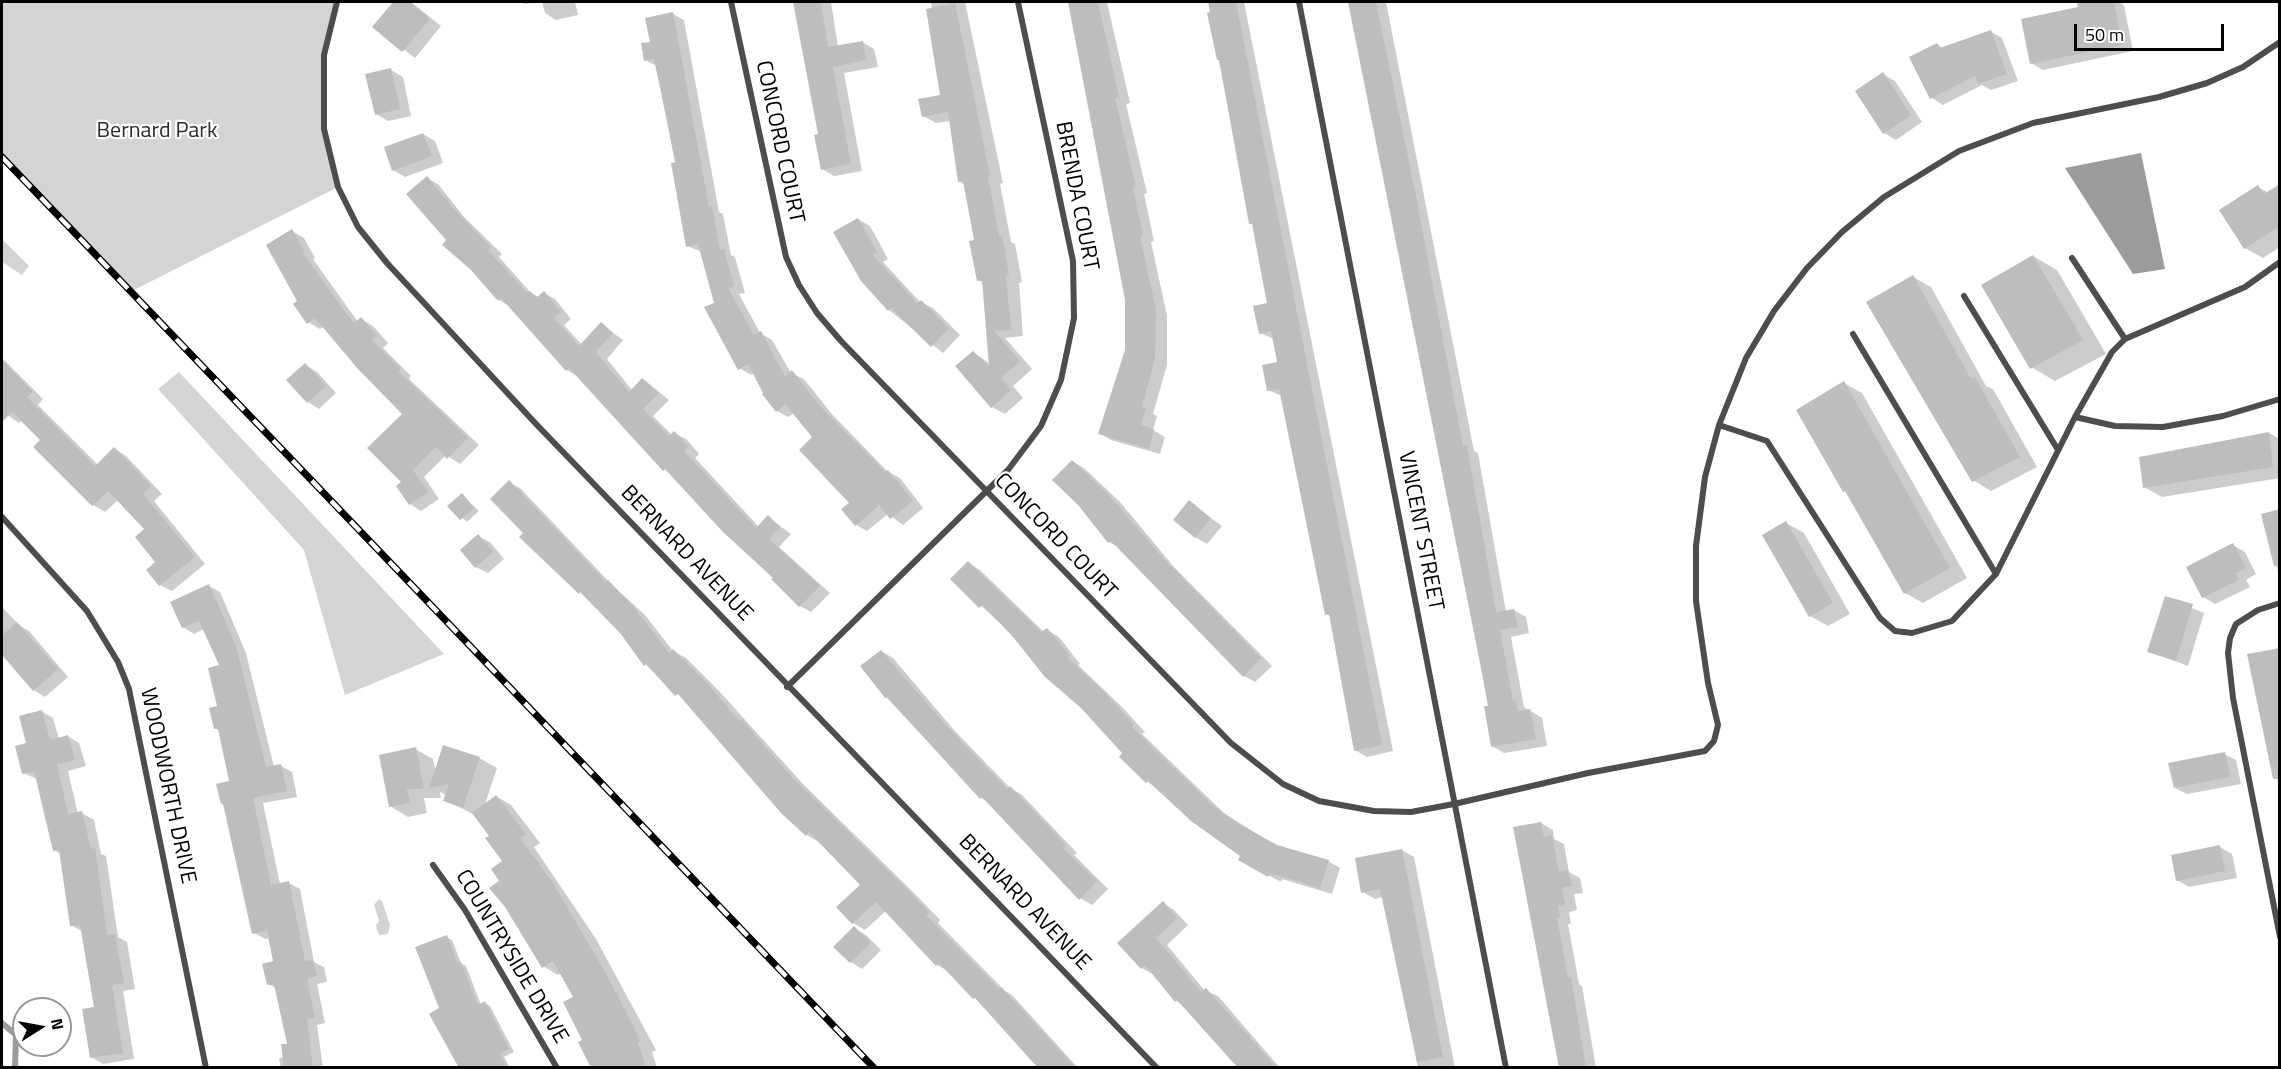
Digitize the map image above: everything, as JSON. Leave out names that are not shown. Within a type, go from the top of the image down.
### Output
[{"type":"street","name":"BERNARD AVENUE","points":[[338,2],[324,55],[324,129],[338,187],[358,227],[387,263],[537,425],[787,687],[916,816],[1157,1068]]},
{"type":"street","name":"CONCORD COURT","points":[[731,2],[774,210],[786,257],[799,285],[817,313],[1231,743],[1283,784],[1319,801],[1374,812],[1412,812],[1588,773],[1705,751],[1714,741],[1718,725],[1700,632],[1695,568],[1705,477],[1719,425],[1746,358],[1790,289],[1828,246],[1884,197],[1939,162],[1990,137],[2033,123],[2159,97],[2207,82],[2243,67],[2280,42]]},
{"type":"street","name":"BRENDA COURT","points":[[787,687],[1027,448],[1041,426],[1060,380],[1074,318],[1073,261],[1018,2]]},
{"type":"street","name":"VINCENT STREET","points":[[1299,2],[1506,1068]]},
{"type":"street","points":[[2072,258],[2126,339]]},
{"type":"street","points":[[1719,425],[1767,441],[1880,618],[1895,631],[1912,633],[1952,621],[1996,574],[2075,417],[2112,352],[2126,339],[2225,297],[2280,262]]},
{"type":"street","points":[[1964,296],[2058,450]]},
{"type":"street","points":[[1853,334],[1996,574]]},
{"type":"street","points":[[2075,417],[2115,426],[2163,427],[2223,416],[2280,399]]},
{"type":"street","name":"WOODWORTH DRIVE","points":[[2,517],[87,611],[118,662],[129,689],[206,1068]]},
{"type":"street","points":[[2280,603],[2258,610],[2236,624],[2230,638],[2228,653],[2233,698],[2280,937]]},
{"type":"street","name":"COUNTRYSIDE DRIVE","points":[[433,865],[465,910],[557,1068]]},
{"type":"green space","name":"Bernard Park","points":[[2,2],[337,2],[324,55],[324,129],[338,187],[130,292],[2,157]]},
{"type":"green space","points":[[2,239],[29,266],[22,275],[2,262]]},
{"type":"green space","points":[[179,372],[444,654],[345,695],[304,550],[158,389]]},
{"type":"green space","points":[[379,899],[382,901],[390,925],[388,934],[380,935],[377,931],[376,925],[379,921],[374,905]]},
{"type":"shaded area","points":[[2141,153],[2165,269],[2133,274],[2065,168]]},
{"type":"building","points":[[393,2],[410,2],[430,19],[402,52],[372,27]]},
{"type":"building","points":[[793,2],[821,2],[828,47],[863,41],[866,60],[833,67],[851,164],[821,170],[814,135],[818,134]]},
{"type":"building","points":[[1068,2],[1098,2],[1119,97],[1115,98],[1136,187],[1133,188],[1143,235],[1140,236],[1156,309],[1155,358],[1142,407],[1146,408],[1141,425],[1154,429],[1149,449],[1098,434],[1125,350],[1125,300]]},
{"type":"building","points":[[1208,2],[1236,2],[1382,745],[1354,751],[1329,614],[1325,615],[1279,389],[1267,391],[1262,365],[1277,362],[1271,331],[1259,334],[1253,306],[1267,303],[1252,224],[1249,224],[1219,60],[1217,60],[1207,13],[1210,12]]},
{"type":"building","points":[[1348,2],[1376,2],[1415,191],[1463,446],[1467,445],[1496,612],[1514,609],[1518,627],[1500,630],[1513,701],[1516,701],[1518,711],[1530,709],[1536,739],[1491,747],[1484,706],[1488,706],[1480,663]]},
{"type":"building","points":[[2114,2],[2122,45],[2030,64],[2021,19],[2078,7],[2077,3]]},
{"type":"building","points":[[955,3],[990,176],[988,177],[999,236],[1002,235],[1009,275],[1006,276],[1011,330],[994,331],[1020,361],[1001,378],[1011,390],[991,408],[955,366],[973,351],[989,366],[982,280],[977,281],[969,241],[974,240],[963,181],[958,182],[948,112],[922,117],[918,99],[940,95],[926,9]]},
{"type":"building","points":[[673,12],[709,207],[712,206],[720,250],[724,249],[734,287],[728,288],[754,335],[761,331],[785,376],[792,370],[819,405],[885,472],[888,470],[913,501],[890,519],[879,505],[855,526],[841,509],[849,503],[799,450],[812,437],[785,404],[776,412],[762,394],[748,364],[738,370],[704,307],[714,303],[698,244],[686,247],[671,163],[675,162],[654,59],[644,61],[641,43],[650,42],[645,18]]},
{"type":"building","points":[[1991,30],[2007,74],[1978,84],[1975,76],[1930,99],[1909,57],[1937,43],[1940,48]]},
{"type":"building","points":[[391,68],[400,109],[375,115],[365,74]]},
{"type":"building","points":[[1883,72],[1911,115],[1883,134],[1855,91]]},
{"type":"building","points":[[423,133],[432,156],[392,171],[384,147]]},
{"type":"building","points":[[427,176],[453,208],[491,247],[488,250],[527,293],[530,291],[536,298],[544,291],[561,312],[554,318],[579,346],[601,322],[613,333],[596,352],[629,392],[642,378],[659,393],[643,409],[669,436],[674,431],[689,447],[684,451],[756,528],[768,515],[780,527],[769,539],[820,586],[799,607],[771,579],[773,578],[722,531],[665,469],[663,471],[569,368],[566,371],[501,298],[498,301],[470,269],[442,245],[446,240],[406,194]]},
{"type":"building","points":[[2280,184],[2280,226],[2244,249],[2219,210],[2258,185],[2264,194]]},
{"type":"building","points":[[858,218],[877,252],[873,255],[917,303],[921,300],[949,328],[931,347],[891,308],[888,311],[861,281],[833,232]]},
{"type":"building","points":[[292,229],[303,253],[354,323],[361,317],[377,336],[372,340],[401,369],[398,371],[468,438],[447,459],[436,447],[413,470],[428,492],[409,505],[396,486],[401,482],[367,448],[402,414],[358,369],[315,318],[307,324],[293,304],[297,301],[266,245]]},
{"type":"building","points":[[2033,255],[2083,340],[2030,369],[1981,285]]},
{"type":"building","points":[[1913,275],[1971,379],[1975,377],[2020,457],[1972,482],[1866,302]]},
{"type":"building","points":[[2,360],[33,392],[27,397],[95,466],[114,447],[151,486],[143,494],[195,557],[159,586],[146,570],[155,562],[135,537],[144,529],[108,491],[92,506],[33,447],[40,440],[12,412],[2,422]]},
{"type":"building","points":[[305,363],[326,386],[307,403],[286,380]]},
{"type":"building","points":[[1844,381],[1950,568],[1904,594],[1796,410]]},
{"type":"building","points":[[2269,432],[2273,467],[2143,488],[2139,457]]},
{"type":"building","points":[[1072,460],[1108,494],[1163,558],[1261,658],[1243,677],[1111,541],[1108,543],[1079,506],[1052,480]]},
{"type":"building","points":[[509,480],[606,582],[608,580],[633,606],[669,653],[673,649],[708,684],[791,776],[906,888],[929,912],[926,915],[999,989],[1001,987],[1076,1068],[1038,1068],[975,998],[973,999],[939,963],[936,966],[876,902],[852,924],[836,907],[860,885],[809,832],[806,836],[781,813],[678,694],[675,696],[646,664],[644,666],[620,633],[580,592],[579,594],[519,537],[523,533],[490,499]]},
{"type":"building","points":[[462,493],[474,508],[460,520],[447,506]]},
{"type":"building","points":[[1189,500],[1211,518],[1195,538],[1173,520]]},
{"type":"building","points":[[2280,509],[2280,565],[2274,566],[2261,514]]},
{"type":"building","points":[[1786,521],[1833,603],[1809,617],[1762,535]]},
{"type":"building","points":[[478,534],[493,552],[475,568],[460,550]]},
{"type":"building","points":[[2233,543],[2246,568],[2236,573],[2239,580],[2202,598],[2186,567]]},
{"type":"building","points":[[968,561],[1041,632],[1047,628],[1070,656],[1068,658],[1110,698],[1134,725],[1132,727],[1212,805],[1239,824],[1277,845],[1329,860],[1320,888],[1270,873],[1268,877],[1238,860],[1240,856],[1191,821],[1148,781],[1146,783],[1119,757],[1122,753],[1081,708],[1044,676],[1014,638],[983,605],[979,608],[950,579]]},
{"type":"building","points":[[209,584],[236,646],[266,767],[281,764],[287,791],[253,798],[271,885],[289,881],[305,961],[313,960],[317,976],[307,979],[315,1018],[307,1019],[313,1068],[284,1068],[281,1044],[287,1044],[274,984],[267,985],[262,964],[273,961],[267,931],[252,934],[223,804],[221,804],[216,784],[229,781],[218,729],[214,729],[209,708],[217,706],[208,668],[219,665],[199,621],[182,628],[170,602]]},
{"type":"building","points":[[2165,596],[2193,604],[2176,661],[2147,652]]},
{"type":"building","points":[[17,622],[58,669],[33,691],[2,655],[2,635]]},
{"type":"building","points":[[2280,648],[2280,779],[2273,779],[2247,654]]},
{"type":"building","points":[[881,650],[942,721],[1007,789],[1010,786],[1066,845],[1063,848],[1097,881],[1079,900],[982,797],[980,799],[887,697],[885,698],[860,666]]},
{"type":"building","points":[[42,710],[50,740],[68,735],[75,760],[57,764],[68,814],[82,811],[91,849],[95,848],[107,935],[115,934],[124,983],[112,985],[123,1053],[90,1058],[82,1009],[94,1007],[80,925],[70,926],[59,850],[53,851],[34,771],[22,774],[15,746],[26,743],[19,716]]},
{"type":"building","points":[[443,745],[480,757],[463,808],[443,801],[449,784],[429,788]]},
{"type":"building","points":[[416,747],[424,789],[407,789],[410,803],[389,807],[379,755]]},
{"type":"building","points":[[2225,752],[2230,777],[2174,788],[2168,763]]},
{"type":"building","points":[[496,795],[526,834],[520,838],[553,883],[604,970],[641,1041],[638,1043],[646,1068],[591,1068],[578,1042],[582,1040],[563,1002],[573,997],[553,961],[542,968],[505,907],[489,888],[499,881],[491,869],[502,861],[485,838],[489,836],[472,813]]},
{"type":"building","points":[[1541,822],[1544,837],[1552,835],[1559,872],[1568,870],[1572,886],[1562,888],[1565,904],[1558,906],[1560,918],[1557,918],[1568,978],[1571,977],[1586,1068],[1559,1068],[1513,827]]},
{"type":"building","points":[[2220,845],[2225,871],[2176,881],[2171,855]]},
{"type":"building","points":[[1402,849],[1443,1057],[1417,1062],[1380,889],[1361,893],[1355,858]]},
{"type":"building","points":[[1163,901],[1177,918],[1156,938],[1201,992],[1206,988],[1277,1068],[1238,1068],[1177,1000],[1175,1002],[1145,965],[1141,969],[1117,943]]},
{"type":"building","points":[[854,926],[871,943],[850,963],[833,947]]},
{"type":"building","points":[[447,935],[478,1005],[485,1001],[509,1049],[500,1054],[507,1068],[459,1068],[429,1014],[439,1008],[415,947]]},
{"type":"waterway","points":[[2,1023],[16,1035],[15,1068]]},
{"type":"railway","points":[[2,157],[874,1068]]}]
